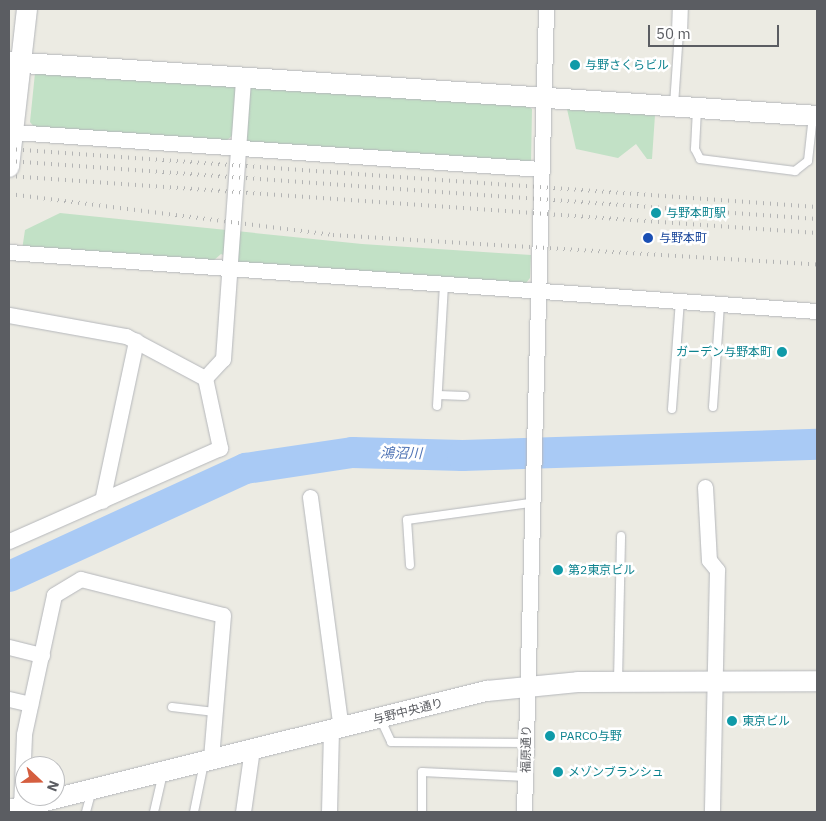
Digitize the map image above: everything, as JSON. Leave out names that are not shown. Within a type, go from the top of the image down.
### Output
[{"type":"street","points":[[9,167],[14,132],[16,62],[27,9]]},
{"type":"street","name":"福原通り","points":[[524,812],[528,685],[530,503],[539,291],[540,169],[546,9]]},
{"type":"street","points":[[679,32],[680,9]]},
{"type":"street","points":[[16,62],[815,116]]},
{"type":"street","points":[[205,378],[223,359],[243,77]]},
{"type":"street","points":[[14,132],[540,169]]},
{"type":"street","points":[[9,252],[817,311]]},
{"type":"street","points":[[9,315],[136,341],[205,378],[220,448],[9,541]]},
{"type":"street","points":[[102,501],[136,341]]},
{"type":"street","points":[[705,488],[709,560],[717,570],[712,812]]},
{"type":"street","points":[[310,497],[336,730],[329,812]]},
{"type":"street","points":[[17,810],[24,734],[54,595],[81,579],[223,615],[215,712],[208,760]]},
{"type":"street","points":[[9,648],[42,655]]},
{"type":"street","name":"与野中央通り","points":[[17,810],[252,749],[528,685],[715,680],[817,681]]},
{"type":"street","points":[[9,700],[30,704]]},
{"type":"street","points":[[243,812],[252,749]]},
{"type":"lane","points":[[673,106],[679,32]]},
{"type":"lane","points":[[697,108],[695,149],[700,159],[795,172],[808,161],[815,116]]},
{"type":"lane","points":[[437,406],[444,284]]},
{"type":"lane","points":[[672,409],[680,301]]},
{"type":"lane","points":[[713,407],[720,304]]},
{"type":"lane","points":[[438,395],[466,396]]},
{"type":"lane","points":[[410,566],[407,520],[530,503]]},
{"type":"lane","points":[[618,682],[621,536]]},
{"type":"lane","points":[[172,707],[215,712]]},
{"type":"lane","points":[[380,718],[391,742],[526,743]]},
{"type":"lane","points":[[194,812],[208,760]]},
{"type":"lane","points":[[154,812],[163,772]]},
{"type":"lane","points":[[422,812],[422,772],[526,776]]},
{"type":"lane","points":[[86,812],[91,791]]},
{"type":"green space","points":[[35,73],[528,106],[532,109],[531,163],[247,142],[233,135],[226,141],[35,128],[30,122]]},
{"type":"green space","points":[[567,109],[655,115],[652,159],[647,159],[636,144],[618,158],[576,149]]},
{"type":"green space","points":[[60,213],[362,244],[531,255],[530,278],[526,283],[243,263],[221,254],[213,261],[22,250],[25,230]]},
{"type":"waterway","name":"鴻沼川","points":[[9,576],[245,468],[352,452],[462,455],[817,444]]},
{"type":"railway","points":[[9,149],[817,207]]},
{"type":"railway","points":[[9,161],[817,219]]},
{"type":"railway","points":[[9,176],[817,233]]},
{"type":"railway","points":[[9,194],[333,235],[817,265]]},
{"type":"place","name":"与野さくらビル","points":[[575,65]]},
{"type":"place","name":"与野本町駅","points":[[656,213]]},
{"type":"place","name":"与野本町","points":[[648,238]]},
{"type":"place","name":"ガーデン与野本町","points":[[782,352]]},
{"type":"place","name":"第2東京ビル","points":[[558,570]]},
{"type":"place","name":"東京ビル","points":[[732,721]]},
{"type":"place","name":"PARCO与野","points":[[550,736]]},
{"type":"place","name":"メゾンブランシュ","points":[[558,772]]}]
